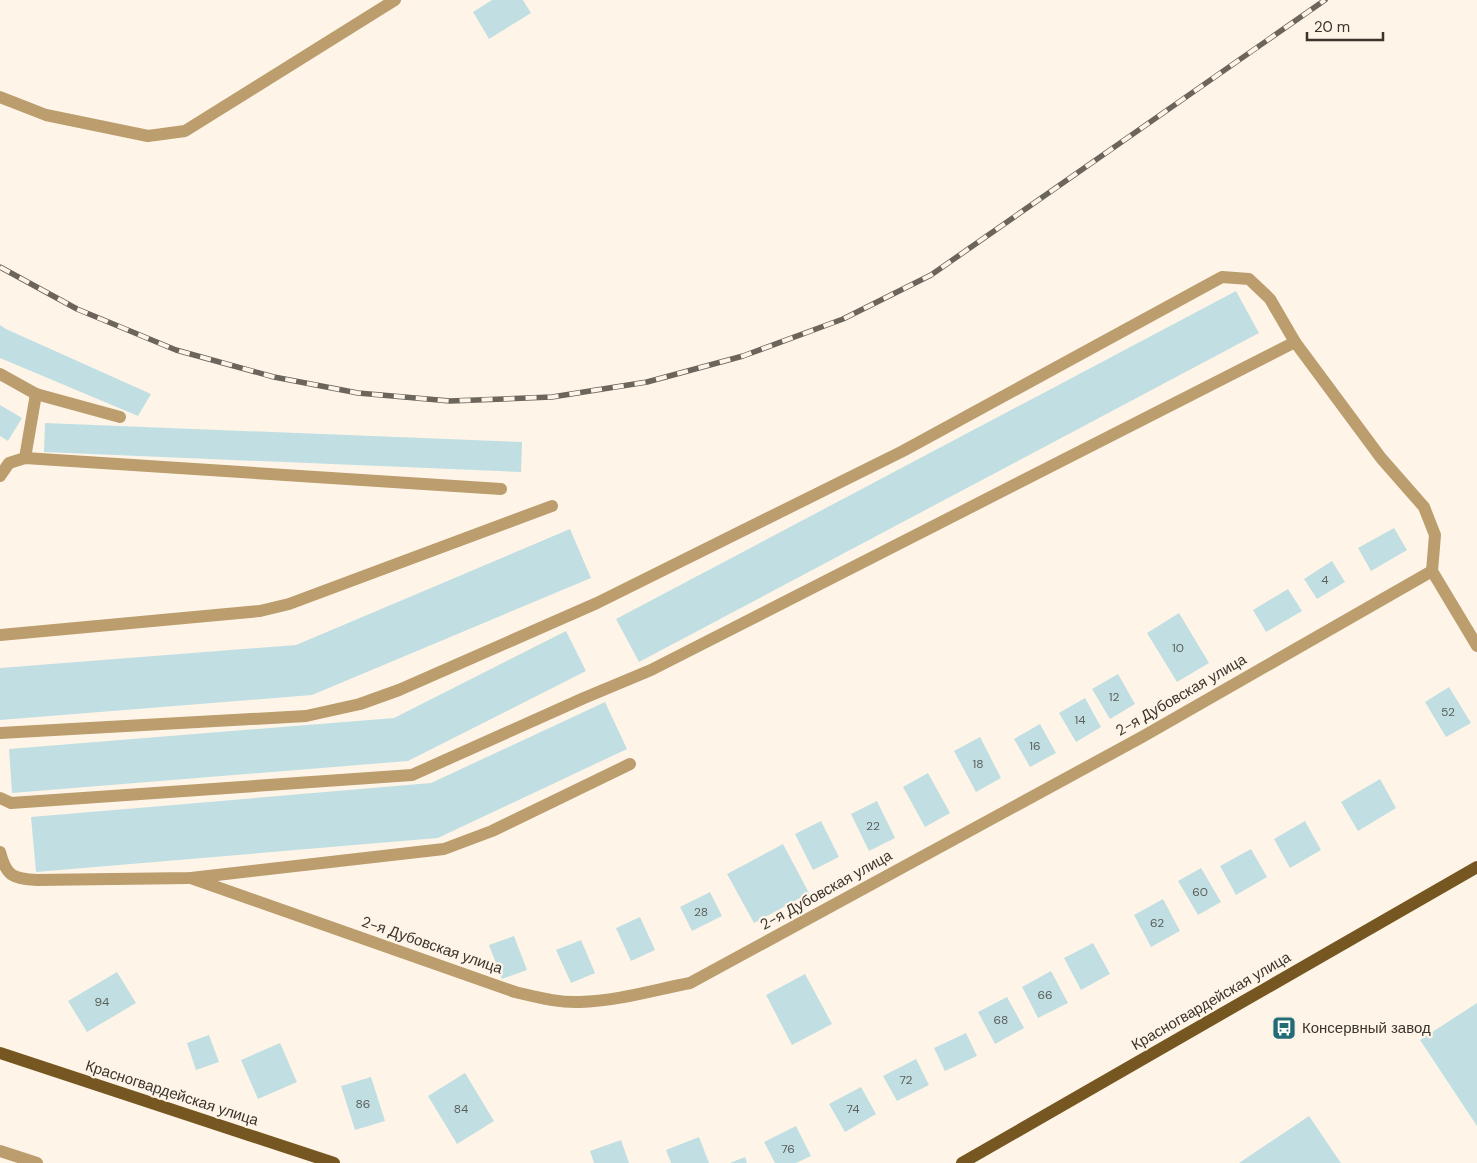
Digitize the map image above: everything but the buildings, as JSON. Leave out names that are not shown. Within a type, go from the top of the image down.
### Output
[{"type":"main road","name":"Красногвардейская улица","points":[[962,1163],[1477,868]]},
{"type":"main road","name":"Красногвардейская улица","points":[[0,1053],[329,1162]]},
{"type":"street","points":[[0,97],[46,115],[148,136],[185,131],[396,0]]},
{"type":"street","points":[[0,733],[306,716],[360,704],[399,690],[597,603],[903,451],[1222,277],[1249,279],[1270,299],[1295,342],[1381,458],[1424,507],[1435,535],[1432,571],[1477,646]]},
{"type":"street","points":[[0,798],[11,803],[412,775],[651,670],[1295,342]]},
{"type":"street","points":[[0,374],[36,394],[120,418]]},
{"type":"street","points":[[25,458],[36,394]]},
{"type":"street","points":[[0,476],[9,463],[25,458],[501,489]]},
{"type":"street","points":[[0,634],[260,611],[289,604],[552,506]]},
{"type":"street","name":"2-я Дубовская улица","points":[[191,878],[515,992],[550,1000],[580,1002],[616,998],[690,983],[1142,736],[1432,571]]},
{"type":"street","points":[[0,852],[4,868],[17,879],[191,878],[444,849],[492,831],[630,764]]},
{"type":"street","points":[[0,1151],[37,1163]]},
{"type":"railway","points":[[0,267],[77,309],[176,350],[274,377],[358,393],[450,401],[552,397],[647,382],[743,356],[843,319],[931,275],[1325,0]]},
{"type":"place","name":"Консервный завод","points":[[1284,1028]]}]
